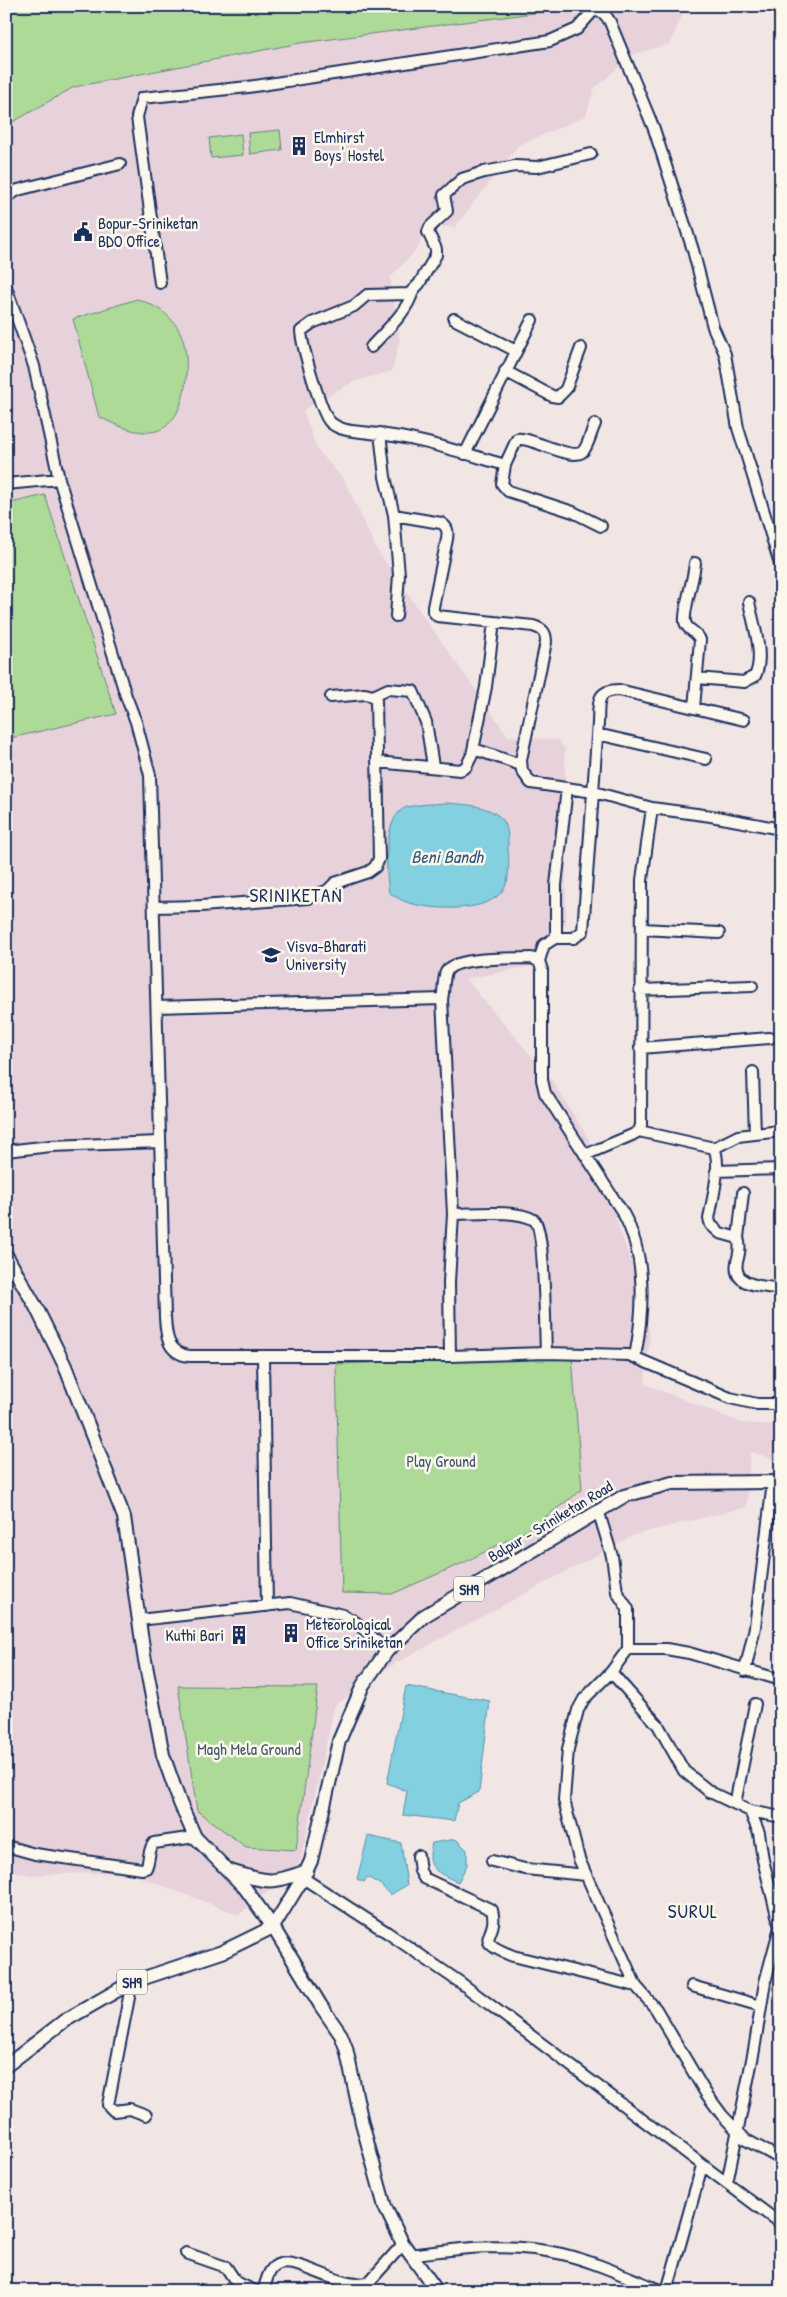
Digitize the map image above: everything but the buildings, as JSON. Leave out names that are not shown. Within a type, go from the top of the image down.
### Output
[{"type":"main road","points":[[6,1255],[36,1308],[65,1366],[124,1518],[139,1620],[163,1755],[195,1837],[245,1888],[273,1927],[344,2042],[381,2195],[407,2249],[436,2291]]},
{"type":"main road","name":"Bolpur - Sriniketan Road","points":[[273,1927],[305,1875],[339,1741],[363,1685],[387,1651],[424,1616],[624,1496],[672,1483],[777,1482]]},
{"type":"main road","points":[[229,1871],[267,1882],[305,1875]]},
{"type":"main road","name":"SH9","points":[[6,2066],[64,2021],[132,1982],[222,1952],[273,1927]]},
{"type":"street","points":[[160,283],[137,117],[142,98],[248,87],[550,41],[577,29],[593,11],[600,11],[606,15],[610,22],[654,129],[693,250],[713,327],[725,354],[738,428],[781,567]]},
{"type":"street","points":[[370,347],[411,300],[413,291],[436,255],[436,250],[429,235],[429,229],[447,211],[443,197],[450,188],[469,176],[484,172],[515,166],[537,167],[592,154]]},
{"type":"street","points":[[6,197],[18,190],[120,164]]},
{"type":"street","points":[[6,286],[34,366],[59,479],[126,696],[136,722],[150,774],[165,1317],[170,1345],[181,1355],[189,1356],[450,1356],[546,1353],[635,1357],[730,1398],[756,1404],[781,1404]]},
{"type":"street","points":[[413,291],[402,295],[367,295],[354,306],[312,323],[302,331],[308,364],[329,421],[347,431],[400,436],[505,465]]},
{"type":"street","points":[[454,319],[516,351]]},
{"type":"street","points":[[465,454],[532,320]]},
{"type":"street","points":[[505,372],[552,396],[558,397],[566,389],[580,348]]},
{"type":"street","points":[[595,424],[584,451],[579,454],[570,454],[520,438],[514,441],[505,465],[502,484],[508,491],[573,512],[601,526]]},
{"type":"street","points":[[380,434],[385,477],[394,515],[399,575],[396,616]]},
{"type":"street","points":[[6,484],[59,479]]},
{"type":"street","points":[[394,515],[441,523],[446,526],[448,532],[447,540],[433,607],[433,611],[437,616],[533,626],[542,629],[546,634],[521,765],[524,776],[531,783],[594,792],[652,808],[781,829]]},
{"type":"street","points":[[694,708],[699,637],[688,628],[685,620],[694,578],[695,563]]},
{"type":"street","points":[[697,678],[744,682],[755,676],[759,669],[758,651],[749,602]]},
{"type":"street","points":[[377,762],[460,770],[466,768],[474,749],[486,687],[494,622]]},
{"type":"street","points":[[331,697],[366,694],[373,696],[388,689],[413,690],[426,722],[433,766]]},
{"type":"street","points":[[635,1357],[643,1312],[638,1249],[623,1213],[546,1093],[544,1087],[542,970],[539,961],[544,945],[555,938],[574,938],[583,931],[600,699],[607,690],[619,690],[744,720]]},
{"type":"street","points":[[154,906],[201,906],[308,898],[328,890],[335,883],[368,872],[375,867],[379,859],[377,708],[373,696]]},
{"type":"street","points":[[597,734],[706,759]]},
{"type":"street","points":[[474,749],[521,765]]},
{"type":"street","points":[[555,938],[556,884],[567,788]]},
{"type":"street","points":[[639,1131],[641,1125],[640,990],[642,880],[652,808]]},
{"type":"street","points":[[642,929],[719,932]]},
{"type":"street","points":[[450,1356],[449,1282],[454,1214],[442,1000],[446,972],[454,964],[466,961],[530,958],[539,961]]},
{"type":"street","points":[[640,990],[752,986]]},
{"type":"street","points":[[157,1007],[442,1000]]},
{"type":"street","points":[[640,1048],[770,1038]]},
{"type":"street","points":[[753,1072],[756,1134]]},
{"type":"street","points":[[585,1155],[639,1131],[714,1148],[727,1140],[781,1131]]},
{"type":"street","points":[[6,1152],[51,1146],[160,1142]]},
{"type":"street","points":[[714,1148],[717,1154],[710,1225],[720,1233],[738,1238]]},
{"type":"street","points":[[716,1171],[781,1169]]},
{"type":"street","points":[[743,1193],[738,1238],[740,1250],[736,1270],[737,1276],[750,1284],[781,1289]]},
{"type":"street","points":[[454,1214],[520,1215],[534,1220],[539,1225],[542,1246],[546,1353]]},
{"type":"street","points":[[262,1356],[266,1606]]},
{"type":"street","points":[[745,1671],[755,1626],[777,1482]]},
{"type":"street","points":[[598,1510],[612,1556],[617,1592],[628,1609],[628,1649],[611,1672],[584,1699],[578,1710],[567,1758],[564,1800],[579,1859],[636,1986],[656,2009],[712,2103],[739,2133],[759,2149],[781,2159]]},
{"type":"street","points":[[139,1620],[290,1603],[342,1615],[357,1623],[387,1651]]},
{"type":"street","points":[[628,1649],[681,1652],[781,1680]]},
{"type":"street","points":[[611,1672],[658,1725],[684,1771],[710,1792],[750,1812],[781,1817]]},
{"type":"street","points":[[735,1804],[755,1704]]},
{"type":"street","points":[[727,2183],[739,2133],[765,1982],[780,1927],[763,1860],[759,1832],[750,1812]]},
{"type":"street","points":[[6,1846],[35,1854],[142,1869],[146,1868],[148,1864],[151,1846],[154,1843],[195,1837]]},
{"type":"street","points":[[418,1856],[420,1871],[424,1878],[492,1910],[494,1916],[487,1939],[489,1945],[494,1949],[513,1956],[636,1986]]},
{"type":"street","points":[[492,1861],[525,1869],[586,1875]]},
{"type":"street","points":[[305,1875],[455,1979],[781,2224]]},
{"type":"street","points":[[132,1982],[108,2105],[114,2111],[133,2110],[146,2115]]},
{"type":"street","points":[[692,1986],[761,2006]]},
{"type":"street","points":[[667,2291],[702,2166]]},
{"type":"street","points":[[264,2291],[270,2271],[273,2267],[284,2264],[324,2273],[350,2284],[368,2287],[370,2281],[407,2249],[476,2247],[549,2251],[576,2258],[662,2291]]},
{"type":"street","points":[[186,2253],[226,2267],[236,2282],[255,2291]]},
{"type":"shaded area","name":"Visva-Bharati University","points":[[6,6],[686,6],[670,44],[634,54],[594,89],[586,116],[518,146],[455,227],[424,226],[419,247],[390,278],[400,340],[392,371],[353,382],[303,410],[317,449],[345,481],[377,550],[508,736],[559,740],[565,749],[566,924],[538,945],[532,966],[466,979],[551,1079],[588,1138],[635,1274],[650,1336],[645,1384],[742,1423],[781,1425],[781,1461],[750,1452],[747,1507],[634,1535],[389,1667],[335,1705],[300,1862],[239,1915],[127,1872],[29,1875],[6,1869]]},
{"type":"green space","points":[[6,6],[550,6],[550,11],[300,43],[74,87],[6,126]]},
{"type":"green space","points":[[280,130],[282,150],[250,154],[248,133]]},
{"type":"green space","points":[[241,134],[243,155],[211,158],[209,138]]},
{"type":"green space","points":[[137,299],[158,308],[175,323],[182,337],[185,349],[186,379],[178,410],[171,422],[160,430],[147,432],[128,429],[99,417],[73,319]]},
{"type":"green space","points":[[45,495],[116,714],[6,739],[6,504]]},
{"type":"green space","name":"Play Ground","points":[[572,1356],[582,1490],[529,1529],[463,1563],[392,1594],[342,1593],[336,1364]]},
{"type":"green space","name":"Magh Mela Ground","points":[[178,1686],[318,1687],[296,1850],[246,1847],[197,1811]]},
{"type":"water","name":"Beni Bandh","points":[[446,803],[474,806],[488,810],[500,817],[505,824],[508,836],[508,879],[498,896],[488,902],[461,908],[432,907],[409,903],[389,893],[387,859],[393,821],[399,812],[407,807]]},
{"type":"water","points":[[406,1686],[490,1701],[479,1792],[458,1803],[454,1821],[403,1815],[407,1791],[387,1783]]},
{"type":"water","points":[[368,1836],[401,1843],[407,1885],[390,1895],[381,1885],[367,1877],[364,1882],[357,1879]]},
{"type":"water","points":[[456,1839],[467,1850],[467,1865],[458,1882],[438,1872],[431,1864],[430,1859],[432,1843]]},
{"type":"place","name":"Elmhirst Boys' Hostel","points":[[299,146]]},
{"type":"place","name":"Bopur-Sriniketan BDO Office","points":[[83,232]]},
{"type":"place","name":"Visva-Bharati University","points":[[271,955]]},
{"type":"place","name":"Meteorological Office Sriniketan","points":[[291,1633]]},
{"type":"place","name":"Kuthi Bari","points":[[239,1635]]},
{"type":"district","name":"SRINIKETAN","points":[[296,895]]},
{"type":"district","name":"SURUL","points":[[693,1911]]}]
